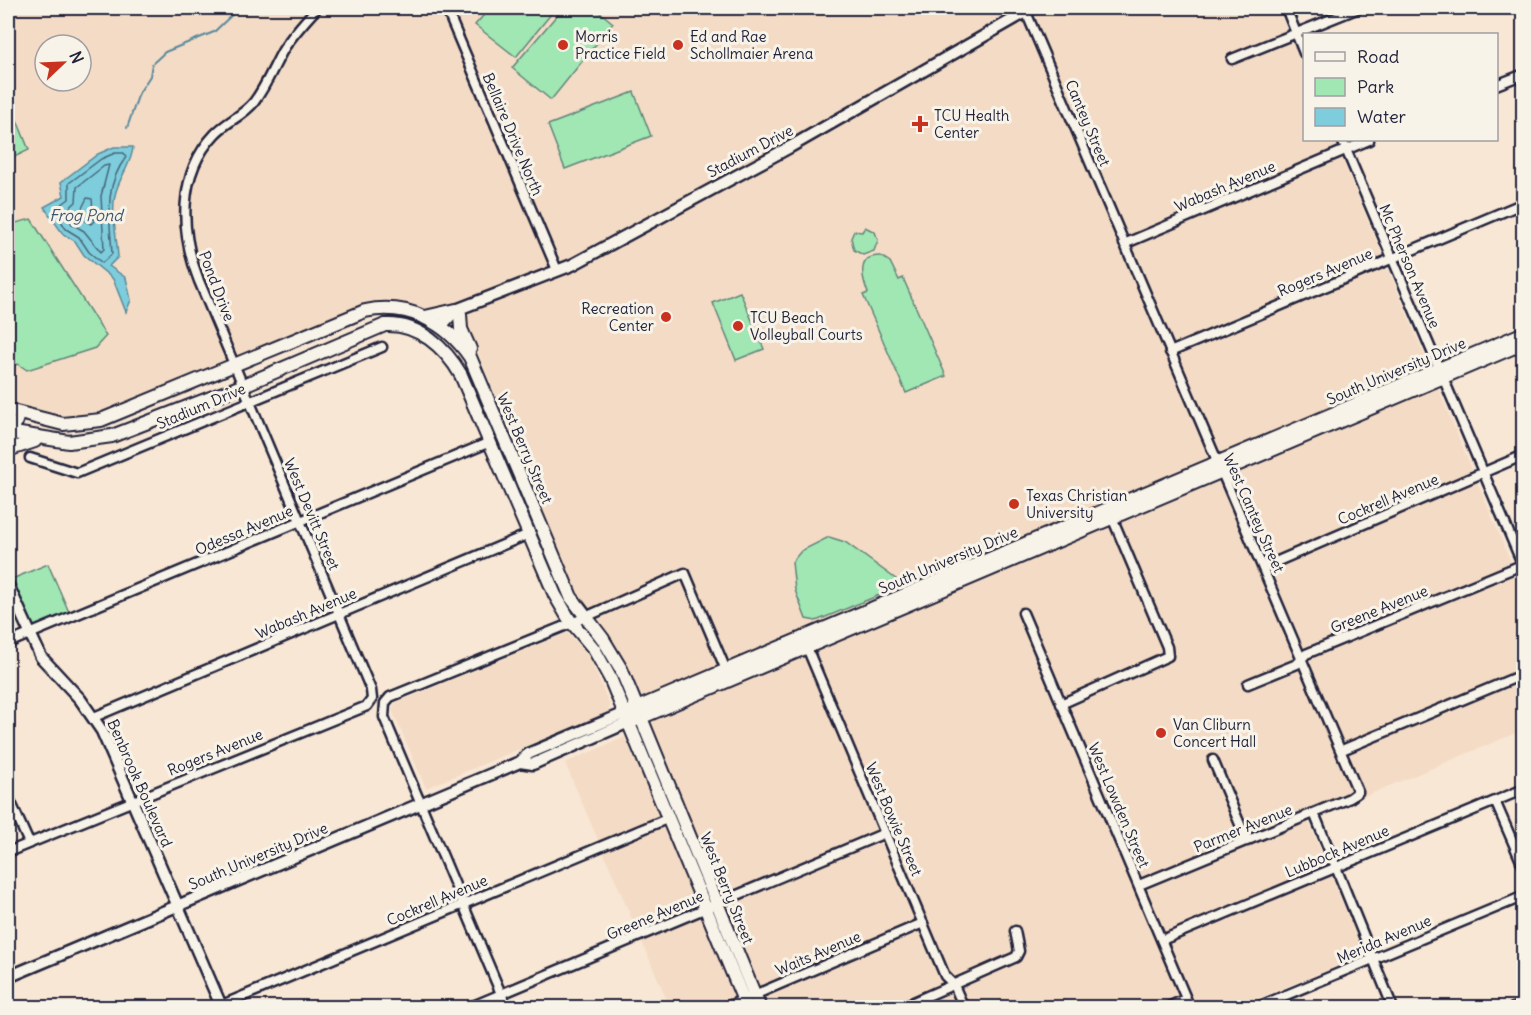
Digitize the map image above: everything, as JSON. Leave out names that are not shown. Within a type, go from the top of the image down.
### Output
[{"type":"main road","name":"West Berry Street","points":[[13,413],[63,424],[101,420],[365,311],[396,309],[426,316],[444,329],[463,347],[482,384],[567,587],[584,616],[614,658],[669,818],[712,906],[749,1000],[760,1008]]},
{"type":"main road","points":[[426,316],[462,309],[461,329],[482,384]]},
{"type":"main road","points":[[9,432],[41,440],[76,442],[111,436],[244,385],[371,329],[391,325],[429,331],[444,329],[446,352]]},
{"type":"main road","name":"West Berry Street","points":[[410,328],[446,352],[461,375],[555,595],[572,623],[602,662],[633,715],[695,849],[712,906]]},
{"type":"main road","name":"South University Drive","points":[[633,715],[1441,373],[1524,333]]},
{"type":"main road","name":"South University Drive","points":[[1441,373],[1524,343]]},
{"type":"main road","points":[[8,448],[41,440]]},
{"type":"main road","points":[[506,480],[515,487],[531,520],[541,524]]},
{"type":"main road","points":[[529,534],[541,543],[557,576],[567,587]]},
{"type":"main road","points":[[572,623],[583,624],[614,658]]},
{"type":"main road","name":"South University Drive","points":[[633,715],[726,670],[805,643]]},
{"type":"main road","points":[[669,818],[675,822],[687,843],[695,849]]},
{"type":"street","name":"Pond Drive","points":[[235,365],[190,258],[184,218],[188,183],[204,147],[233,117],[250,107],[268,83],[283,50],[317,8]]},
{"type":"street","name":"Bellaire Drive North","points":[[446,8],[557,270]]},
{"type":"street","points":[[1286,8],[1303,47]]},
{"type":"street","points":[[1232,59],[1359,8]]},
{"type":"street","name":"Stadium Drive","points":[[462,309],[557,270],[790,147],[1031,10]]},
{"type":"street","name":"Cantey Street","points":[[1031,10],[1124,244]]},
{"type":"street","points":[[1498,85],[1524,74]]},
{"type":"street","name":"Mc Pherson Avenue","points":[[1342,141],[1523,566]]},
{"type":"street","name":"Wabash Avenue","points":[[1124,244],[1366,141]]},
{"type":"street","name":"Rogers Avenue","points":[[1170,352],[1524,203]]},
{"type":"street","name":"West Cantey Street","points":[[1124,244],[1342,750],[1358,794]]},
{"type":"street","points":[[444,329],[444,322],[462,309]]},
{"type":"street","name":"Stadium Drive","points":[[30,458],[77,473],[382,347]]},
{"type":"street","name":"West Devitt Street","points":[[235,365],[371,690],[372,699],[367,706]]},
{"type":"street","points":[[8,448],[13,413]]},
{"type":"street","name":"Odessa Avenue","points":[[8,643],[490,442]]},
{"type":"street","name":"Cockrell Avenue","points":[[1264,567],[1524,455]]},
{"type":"street","points":[[1061,704],[1167,658],[1169,654],[1111,514]]},
{"type":"street","name":"Wabash Avenue","points":[[94,717],[529,534]]},
{"type":"street","name":"Greene Avenue","points":[[1248,684],[1297,664],[1306,654],[1523,566]]},
{"type":"street","points":[[507,1008],[384,717],[385,703],[390,697],[572,623],[685,573],[726,670]]},
{"type":"street","name":"Benbrook Boulevard","points":[[8,585],[28,634],[41,657],[94,717],[179,906],[219,1007]]},
{"type":"street","name":"West Lowden Street","points":[[1023,613],[1188,1003]]},
{"type":"street","name":"West Bowie Street","points":[[805,643],[945,976],[954,985],[964,1008]]},
{"type":"street","points":[[1342,750],[1524,674]]},
{"type":"street","name":"Rogers Avenue","points":[[8,852],[132,799],[367,706]]},
{"type":"street","name":"South University Drive","points":[[8,977],[421,805],[520,762],[528,754],[633,715]]},
{"type":"street","points":[[1213,760],[1247,841]]},
{"type":"street","name":"Lubbock Avenue","points":[[1162,940],[1524,789]]},
{"type":"street","name":"Parmer Avenue","points":[[1139,885],[1358,794]]},
{"type":"street","points":[[8,796],[29,843]]},
{"type":"street","points":[[1495,801],[1524,868]]},
{"type":"street","points":[[1314,813],[1393,1008]]},
{"type":"street","name":"Cockrell Avenue","points":[[219,1007],[669,818]]},
{"type":"street","name":"Greene Avenue","points":[[468,1008],[885,832]]},
{"type":"street","name":"Merida Avenue","points":[[1256,1008],[1524,896]]},
{"type":"street","name":"Waits Avenue","points":[[724,1008],[749,1000],[923,923]]},
{"type":"street","points":[[900,1008],[1016,957],[1018,951],[1015,932]]},
{"type":"street","points":[[1166,1008],[1188,1003]]},
{"type":"street","points":[[1513,1008],[1524,1003]]},
{"type":"shaded area","name":"Texas Christian University","points":[[8,8],[1278,8],[1303,68],[1303,141],[1334,141],[1523,591],[1523,730],[1308,820],[1364,955],[1237,1007],[766,1007],[612,639],[594,618],[576,589],[457,302],[438,310],[375,302],[114,411],[88,417],[58,418],[35,414],[8,401]]},
{"type":"shaded area","points":[[567,633],[582,647],[591,661],[610,706],[608,712],[426,788],[392,710],[395,703]]},
{"type":"shaded area","points":[[625,737],[696,896],[740,1007],[670,1007],[565,763]]},
{"type":"green space","name":"Morris Practice Field","points":[[490,8],[556,8],[516,57],[475,25]]},
{"type":"green space","name":"Morris Practice Field","points":[[563,8],[595,8],[613,23],[551,100],[512,68]]},
{"type":"green space","points":[[634,92],[651,136],[565,169],[548,125]]},
{"type":"green space","points":[[8,98],[29,150],[8,160]]},
{"type":"green space","points":[[31,219],[106,336],[95,348],[27,370],[18,364],[8,368],[8,225]]},
{"type":"green space","points":[[865,227],[875,232],[878,240],[874,251],[863,255],[854,250],[851,238],[854,231],[862,232]]},
{"type":"green space","points":[[881,256],[890,262],[899,280],[903,278],[946,376],[906,393],[863,295],[868,293],[863,274],[864,263],[868,259]]},
{"type":"green space","name":"TCU Beach Volleyball Courts","points":[[740,292],[764,349],[736,360],[713,303]]},
{"type":"green space","points":[[829,537],[845,542],[904,585],[816,621],[806,619],[795,590],[792,562],[801,551]]},
{"type":"green space","points":[[48,564],[69,612],[33,628],[12,579]]},
{"type":"water","name":"Frog Pond","points":[[114,147],[133,147],[115,195],[114,218],[118,257],[109,266],[126,278],[131,300],[126,312],[113,279],[84,255],[75,241],[63,234],[44,207],[64,196],[61,182],[98,154]]},
{"type":"waterway","points":[[127,128],[139,93],[150,76],[152,64],[165,52],[214,32],[239,8]]},
{"type":"place","name":"Morris Practice Field","points":[[563,45]]},
{"type":"place","name":"Ed and Rae Schollmaier Arena","points":[[678,45]]},
{"type":"place","name":"TCU Health Center","points":[[920,124]]},
{"type":"place","name":"Recreation Center","points":[[666,317]]},
{"type":"place","name":"TCU Beach Volleyball Courts","points":[[738,326]]},
{"type":"place","name":"Texas Christian University","points":[[1014,504]]},
{"type":"place","name":"Van Cliburn Concert Hall","points":[[1161,733]]}]
